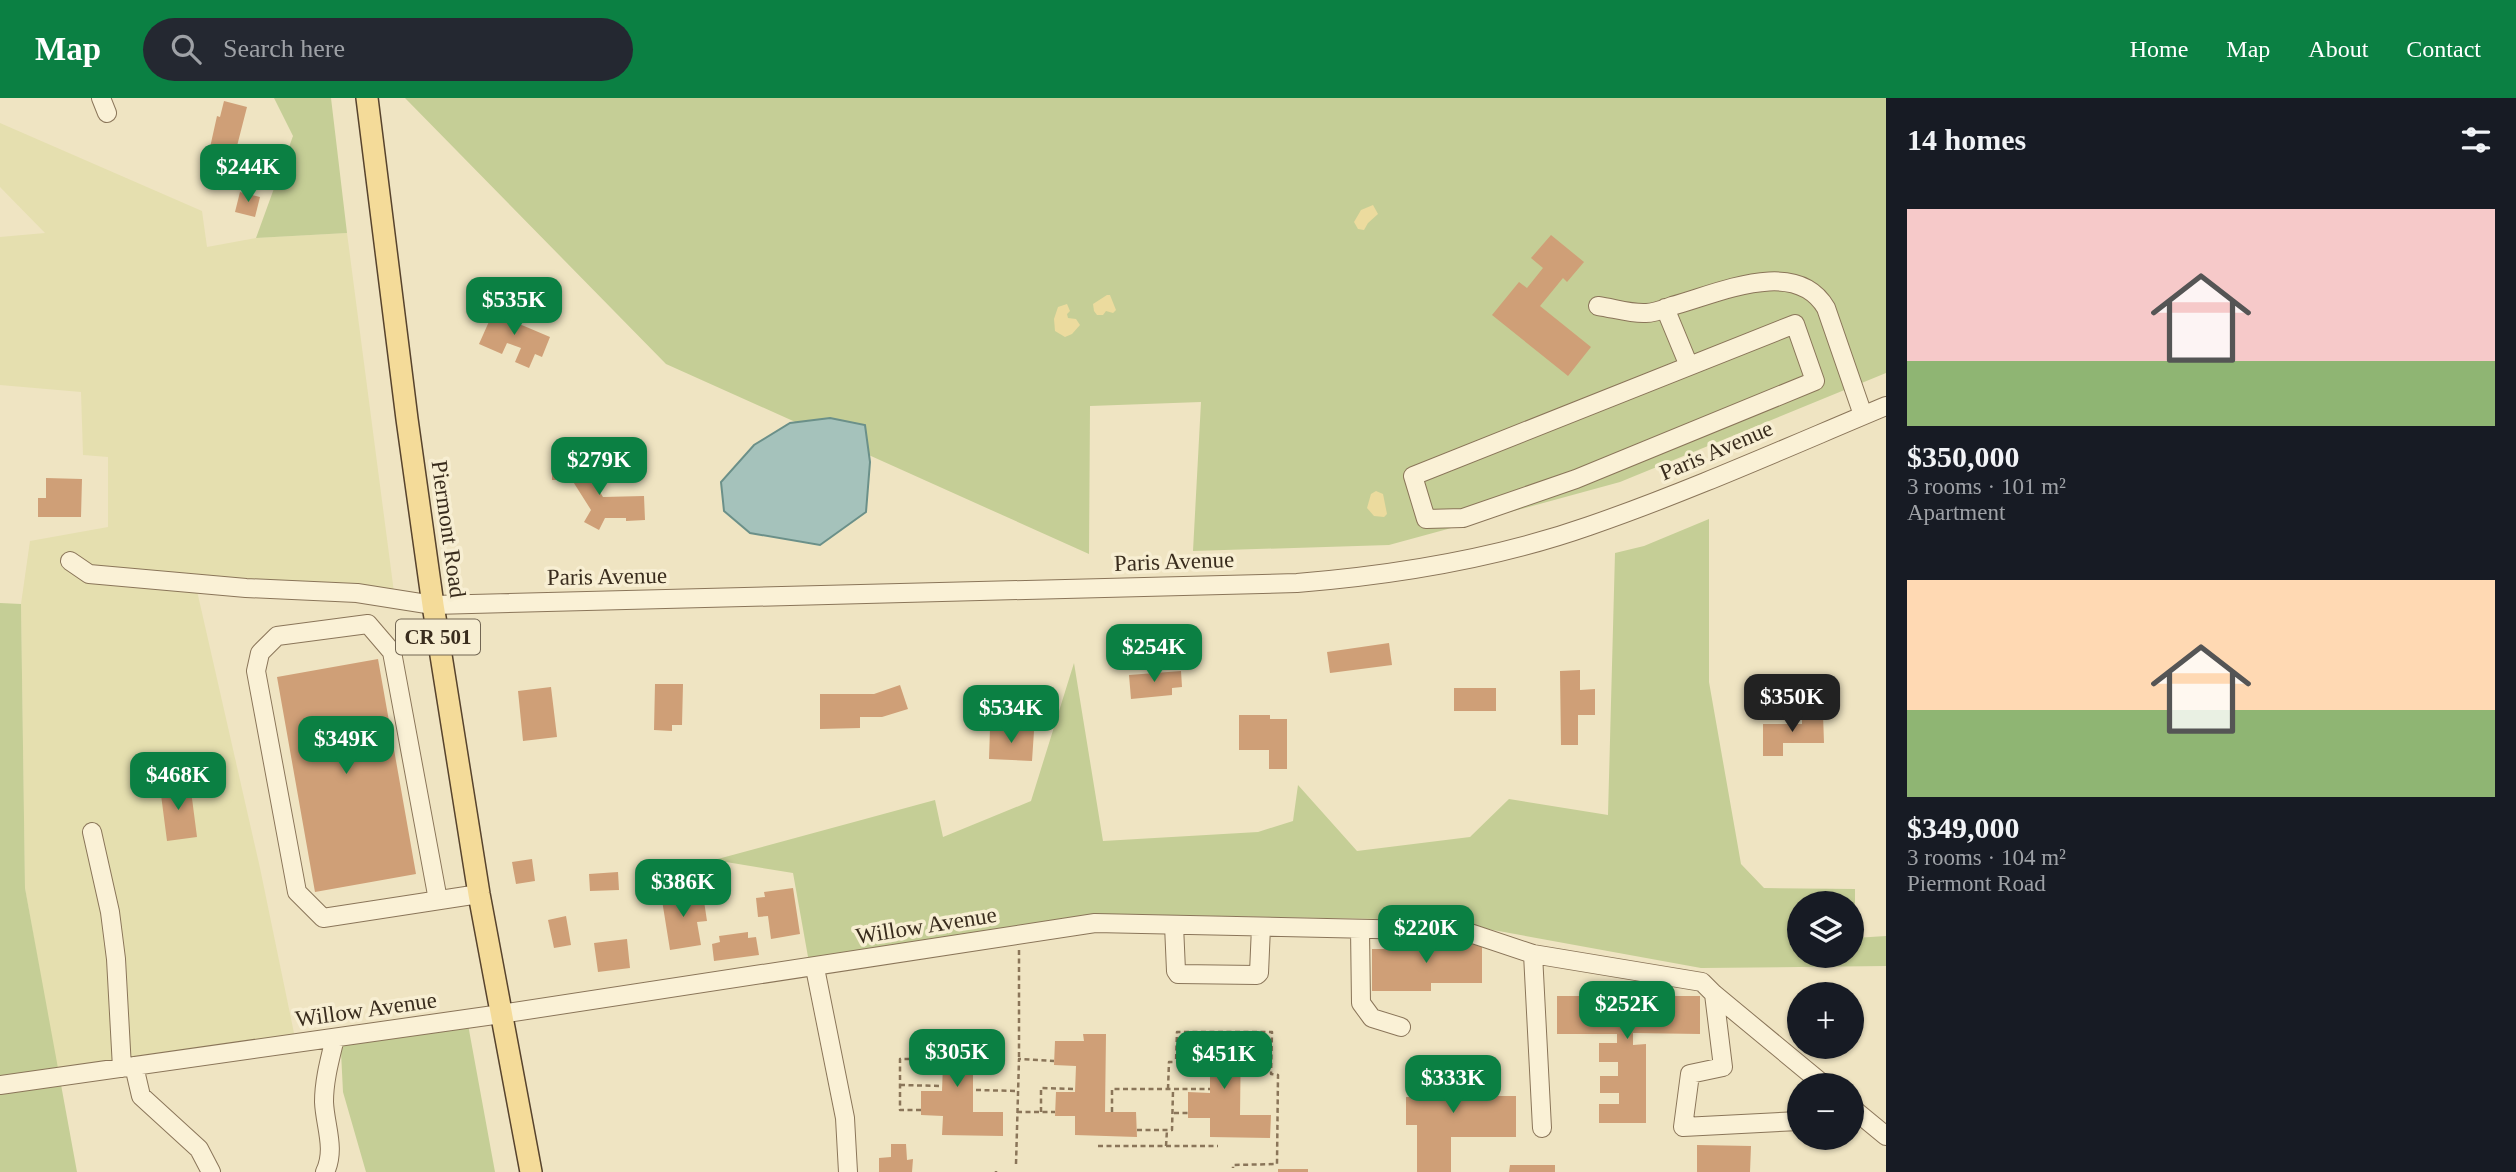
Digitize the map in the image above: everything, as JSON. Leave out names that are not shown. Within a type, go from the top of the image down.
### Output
[{"type":"main road","name":"Piermont Road","points":[[368,98],[407,419],[433,605],[479,894],[531,1172]]},
{"type":"street","points":[[1598,306],[1647,313],[1760,282],[1784,281],[1807,286],[1819,295],[1826,308],[1863,415]]},
{"type":"street","points":[[1665,308],[1689,366]]},
{"type":"street","points":[[1795,324],[1815,381],[1576,479],[1463,518],[1426,519],[1413,476],[1689,366],[1795,324]]},
{"type":"street","name":"Paris Avenue","points":[[71,561],[89,574],[246,588],[357,593],[433,605],[1338,580],[1460,562],[1588,527],[1648,505],[1886,406]]},
{"type":"street","points":[[438,900],[392,652],[368,624],[277,636],[260,653],[256,671],[297,892],[323,918],[479,894]]},
{"type":"street","points":[[92,832],[107,899],[128,1067],[141,1096],[199,1149],[211,1172]]},
{"type":"street","name":"Willow Avenue","points":[[0,1085],[815,968],[1095,923],[1464,931],[1534,954],[1702,982],[1809,1073]]},
{"type":"street","points":[[1174,925],[1178,974],[1257,975],[1261,927]]},
{"type":"street","points":[[1360,929],[1361,1003],[1372,1018],[1401,1027]]},
{"type":"street","points":[[1534,954],[1542,1128]]},
{"type":"street","points":[[815,968],[845,1118],[848,1172]]},
{"type":"street","points":[[1714,994],[1723,1067],[1690,1074],[1683,1127],[1787,1122]]},
{"type":"street","points":[[325,1172],[330,1162],[331,1149],[324,1103],[326,1076],[335,1038]]},
{"type":"street","points":[[1864,1121],[1886,1136]]},
{"type":"path","points":[[1016,1164],[1019,936]]},
{"type":"path","points":[[1176,1062],[1177,1032],[1272,1032],[1271,1074],[1278,1075],[1277,1164],[1233,1165],[1233,1168]]},
{"type":"path","points":[[921,1110],[900,1110],[900,1059],[922,1059]]},
{"type":"path","points":[[1019,1059],[1054,1061]]},
{"type":"path","points":[[1167,1089],[1169,1062],[1190,1061]]},
{"type":"path","points":[[900,1085],[942,1086]]},
{"type":"path","points":[[1041,1112],[1041,1088],[1075,1089]]},
{"type":"path","points":[[1137,1130],[1172,1130],[1173,1089]]},
{"type":"path","points":[[1112,1112],[1112,1090],[1210,1089]]},
{"type":"path","points":[[976,1090],[1018,1091]]},
{"type":"path","points":[[1017,1112],[1055,1112]]},
{"type":"path","points":[[1172,1113],[1188,1113]]},
{"type":"path","points":[[1166,1146],[1167,1130]]},
{"type":"path","points":[[1098,1146],[1218,1146]]},
{"type":"shaded area","points":[[0,123],[202,211],[207,247],[256,238],[347,233],[395,600],[195,582],[260,868],[295,1038],[58,1075],[25,888],[21,604],[30,541],[108,527],[108,457],[83,455],[81,392],[0,385],[0,237],[45,233],[0,187]]},
{"type":"green space","points":[[274,98],[331,98],[347,233],[256,238],[293,136]]},
{"type":"green space","points":[[405,98],[1886,98],[1886,373],[1620,482],[1389,545],[1193,551],[1201,402],[1090,406],[1089,554],[666,364]]},
{"type":"green space","points":[[1709,519],[1709,682],[1741,864],[1764,888],[1855,889],[1787,891],[1787,967],[1701,968],[1438,920],[1115,914],[810,968],[793,873],[714,860],[935,800],[943,837],[1031,801],[1074,663],[1103,841],[1258,832],[1293,821],[1298,785],[1357,851],[1470,837],[1509,799],[1608,815],[1615,553],[1644,546]]},
{"type":"green space","points":[[0,603],[21,604],[25,888],[77,1172],[0,1172]]},
{"type":"green space","points":[[1886,936],[1886,966],[1864,966],[1864,937]]},
{"type":"green space","points":[[467,1019],[495,1172],[366,1172],[343,1092],[340,1032]]},
{"type":"sand","points":[[1373,205],[1378,214],[1364,230],[1358,229],[1354,222],[1361,210]]},
{"type":"sand","points":[[1110,295],[1116,310],[1113,313],[1106,311],[1103,315],[1097,315],[1093,304]]},
{"type":"sand","points":[[1067,304],[1070,311],[1068,318],[1076,319],[1080,325],[1065,337],[1055,331],[1054,319],[1058,307]]},
{"type":"sand","points":[[1376,491],[1383,494],[1387,514],[1384,517],[1374,516],[1367,508],[1371,494]]},
{"type":"water","points":[[830,418],[865,425],[870,462],[866,512],[820,545],[750,533],[724,511],[721,482],[754,445],[790,423]]},
{"type":"building","points":[[224,101],[247,107],[227,185],[203,179],[217,116],[220,117]]},
{"type":"building","points":[[240,192],[260,197],[255,217],[235,212]]},
{"type":"building","points":[[1551,235],[1584,262],[1567,282],[1563,278],[1540,306],[1591,347],[1568,376],[1492,315],[1519,282],[1527,288],[1543,268],[1531,258]]},
{"type":"building","points":[[495,308],[519,318],[517,323],[550,337],[542,357],[535,354],[529,368],[515,362],[521,348],[507,343],[502,354],[479,344]]},
{"type":"building","points":[[552,463],[582,463],[603,497],[644,496],[645,520],[605,518],[599,530],[584,522],[591,510],[572,480],[552,480]]},
{"type":"building","points":[[46,478],[82,479],[81,517],[38,517],[38,498],[46,498]]},
{"type":"building","points":[[1389,643],[1392,665],[1330,673],[1327,652]]},
{"type":"building","points":[[378,659],[416,874],[315,892],[277,677]]},
{"type":"building","points":[[1580,670],[1580,690],[1595,689],[1595,715],[1578,715],[1578,745],[1561,745],[1560,671]]},
{"type":"building","points":[[1181,671],[1182,687],[1172,688],[1172,695],[1131,699],[1129,675]]},
{"type":"building","points":[[655,684],[683,684],[682,725],[672,725],[672,731],[654,730]]},
{"type":"building","points":[[900,685],[908,709],[882,717],[860,717],[860,728],[820,729],[820,694],[874,694]]},
{"type":"building","points":[[551,687],[557,737],[523,741],[518,691]]},
{"type":"building","points":[[1454,688],[1496,688],[1496,711],[1454,711]]},
{"type":"building","points":[[1823,714],[1824,743],[1783,743],[1783,756],[1763,756],[1763,724],[1802,724],[1802,715]]},
{"type":"building","points":[[1239,715],[1270,715],[1270,719],[1287,719],[1287,769],[1269,769],[1269,750],[1239,750]]},
{"type":"building","points":[[990,729],[1034,731],[1032,761],[989,759]]},
{"type":"building","points":[[190,783],[197,837],[167,841],[160,787]]},
{"type":"building","points":[[532,859],[535,881],[516,884],[512,862]]},
{"type":"building","points":[[618,872],[619,890],[590,891],[589,874]]},
{"type":"building","points":[[793,888],[800,934],[771,939],[768,916],[758,917],[756,898],[765,897],[764,892]]},
{"type":"building","points":[[691,889],[693,903],[704,901],[707,921],[697,922],[701,945],[670,950],[661,894]]},
{"type":"building","points":[[566,916],[571,945],[554,948],[548,920]]},
{"type":"building","points":[[748,932],[748,938],[756,937],[759,955],[714,961],[712,944],[720,942],[719,936]]},
{"type":"building","points":[[627,939],[630,968],[598,972],[594,943]]},
{"type":"building","points":[[1482,940],[1482,983],[1431,983],[1431,991],[1372,991],[1372,949],[1396,949],[1396,941]]},
{"type":"building","points":[[1557,996],[1700,996],[1700,1034],[1633,1033],[1633,1045],[1646,1044],[1646,1123],[1599,1123],[1599,1104],[1619,1104],[1619,1093],[1600,1093],[1600,1076],[1618,1076],[1618,1062],[1599,1062],[1599,1043],[1617,1043],[1617,1034],[1557,1034]]},
{"type":"building","points":[[951,1032],[973,1033],[973,1112],[1003,1112],[1003,1136],[942,1135],[943,1116],[921,1115],[921,1091],[942,1091],[943,1064],[922,1063],[922,1040],[951,1040]]},
{"type":"building","points":[[1083,1034],[1106,1034],[1105,1112],[1136,1112],[1137,1137],[1075,1135],[1075,1116],[1055,1116],[1056,1092],[1075,1092],[1076,1066],[1054,1065],[1055,1041],[1084,1041]]},
{"type":"building","points":[[1219,1034],[1241,1034],[1240,1115],[1271,1115],[1270,1138],[1210,1137],[1210,1118],[1188,1118],[1188,1092],[1210,1093],[1210,1067],[1190,1066],[1190,1041],[1219,1041]]},
{"type":"building","points":[[1415,1065],[1436,1065],[1436,1073],[1473,1073],[1473,1096],[1516,1096],[1516,1137],[1451,1137],[1451,1172],[1417,1172],[1417,1125],[1406,1125],[1406,1097],[1415,1097]]},
{"type":"building","points":[[891,1144],[906,1144],[907,1160],[913,1159],[912,1172],[879,1172],[879,1158],[891,1157]]},
{"type":"building","points":[[1697,1145],[1751,1146],[1750,1172],[1697,1172]]},
{"type":"building","points":[[1510,1165],[1555,1165],[1555,1172],[1509,1172]]},
{"type":"building","points":[[1278,1169],[1308,1169],[1308,1172],[1278,1172]]}]
